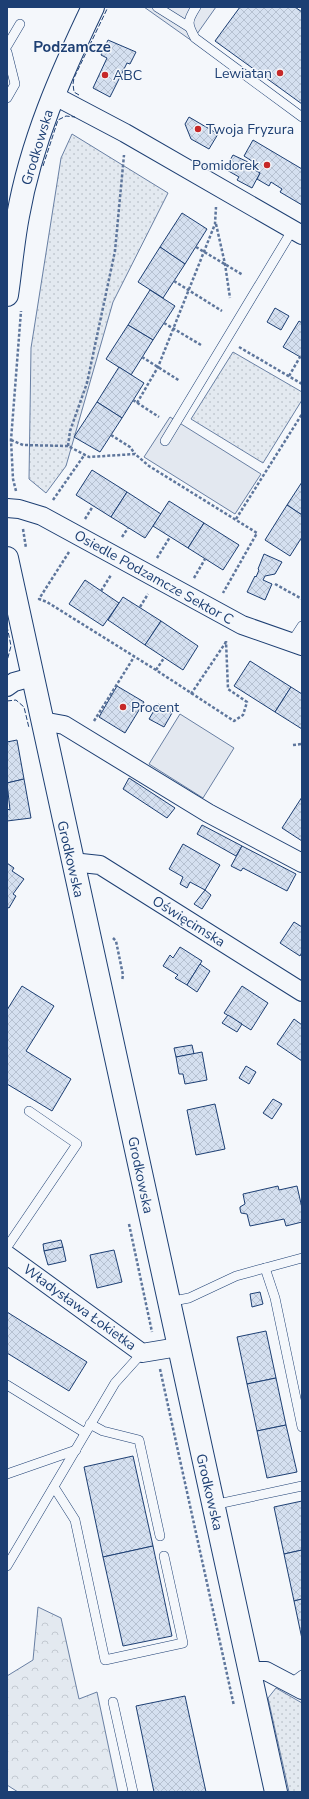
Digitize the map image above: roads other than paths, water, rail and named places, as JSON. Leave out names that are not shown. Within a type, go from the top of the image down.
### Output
[{"type":"main road","name":"Grodkowska","points":[[14,301],[13,213],[53,95],[93,7]]},
{"type":"main road","name":"Grodkowska","points":[[7,558],[72,862],[276,1792]]},
{"type":"street","points":[[53,95],[125,133],[216,187],[298,232]]},
{"type":"street","name":"Osiedle Podzamcze Sektor C","points":[[13,508],[42,516],[238,623],[297,645]]},
{"type":"street","points":[[7,687],[14,682],[32,677]]},
{"type":"street","points":[[42,721],[64,725],[208,813],[302,862]]},
{"type":"street","name":"Oświęcimska","points":[[72,862],[100,865],[302,992]]},
{"type":"street","name":"Władysława Łokietka","points":[[7,1255],[149,1352],[178,1347]]},
{"type":"street","points":[[250,1671],[266,1672],[298,1683]]},
{"type":"lane","points":[[158,7],[189,27],[195,38],[302,117]]},
{"type":"lane","points":[[189,27],[190,17],[196,7]]},
{"type":"lane","points":[[7,46],[20,24]]},
{"type":"lane","points":[[7,52],[15,84],[7,98]]},
{"type":"lane","points":[[165,441],[227,339],[298,232]]},
{"type":"lane","points":[[297,645],[302,626]]},
{"type":"lane","points":[[7,1246],[77,1144],[30,1111]]},
{"type":"lane","points":[[168,1302],[189,1298],[236,1276],[302,1258]]},
{"type":"lane","points":[[265,1268],[275,1298],[302,1427]]},
{"type":"lane","points":[[7,1566],[115,1382],[149,1352]]},
{"type":"lane","points":[[7,1386],[85,1433]]},
{"type":"lane","points":[[90,1424],[103,1431],[139,1440],[160,1536]]},
{"type":"lane","points":[[7,1474],[76,1450]]},
{"type":"lane","points":[[213,1504],[302,1486]]},
{"type":"lane","points":[[54,1487],[74,1520],[105,1660],[183,1643],[164,1556]]},
{"type":"lane","points":[[113,1702],[133,1792]]},
{"type":"place","name":"Lewiatan","points":[[280,73]]},
{"type":"place","name":"ABC","points":[[105,75]]},
{"type":"place","name":"Twoja Fryzura","points":[[198,129]]},
{"type":"place","name":"Pomidorek","points":[[267,165]]},
{"type":"place","name":"Procent","points":[[123,707]]},
{"type":"district","name":"Podzamcze","points":[[72,47]]}]
